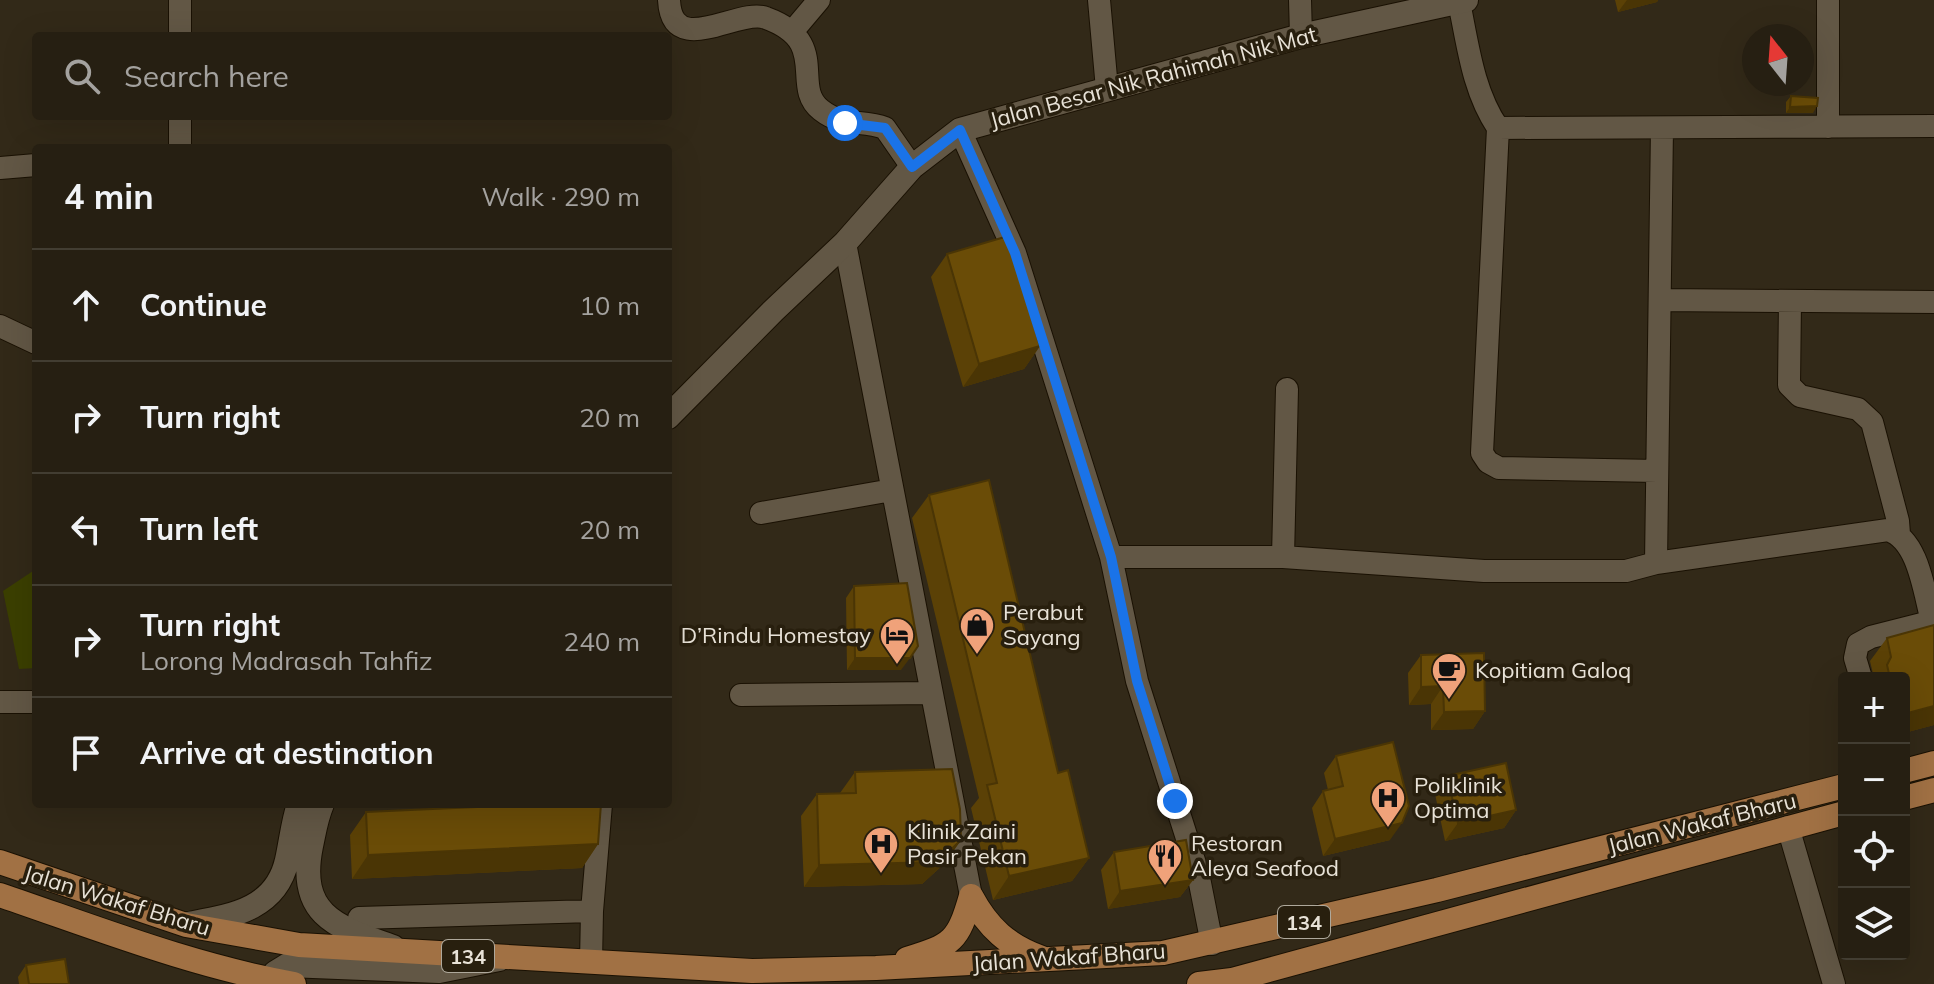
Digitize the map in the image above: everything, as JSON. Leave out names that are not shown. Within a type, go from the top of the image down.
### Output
[{"type":"main road","points":[[1910,769],[1934,763]]},
{"type":"main road","name":"Jalan Wakaf Bharu","points":[[0,862],[186,925],[299,945],[752,971],[876,968],[1163,953],[1212,944],[1838,788]]},
{"type":"main road","points":[[1910,796],[1934,790]]},
{"type":"main road","name":"Jalan Wakaf Bharu","points":[[1199,984],[1233,982],[1838,814]]},
{"type":"main road","points":[[0,895],[206,963],[278,983]]},
{"type":"main road","points":[[971,896],[983,918],[1000,937],[1022,951],[1046,960]]},
{"type":"main road","points":[[876,968],[933,951],[950,941],[962,928],[971,896]]},
{"type":"main road","points":[[206,963],[230,984]]},
{"type":"street","points":[[180,0],[180,32]]},
{"type":"street","points":[[669,0],[674,18],[688,28],[702,29],[758,16],[792,32],[803,43],[816,106],[838,121],[885,128],[912,167]]},
{"type":"street","points":[[792,32],[819,0]]},
{"type":"street","points":[[1099,0],[1107,89]]},
{"type":"street","points":[[1300,0],[1301,36]]},
{"type":"street","points":[[1828,0],[1828,127]]},
{"type":"street","points":[[1462,1],[1476,85],[1485,110],[1498,128],[1482,453],[1488,462],[1499,468],[1657,471]]},
{"type":"street","name":"Jalan Besar Nik Rahimah Nik Mat","points":[[672,413],[845,243],[912,167],[960,130],[1301,36],[1462,1]]},
{"type":"street","points":[[180,120],[180,144]]},
{"type":"street","points":[[1498,128],[1934,126]]},
{"type":"street","points":[[1656,563],[1662,128]]},
{"type":"street","points":[[960,130],[1015,253],[1111,557],[1137,681],[1198,873],[1212,944]]},
{"type":"street","points":[[0,168],[32,165]]},
{"type":"street","points":[[845,243],[971,896]]},
{"type":"street","points":[[1660,300],[1934,302]]},
{"type":"street","points":[[1790,301],[1789,385],[1800,396],[1858,409],[1872,422],[1899,534],[1911,552],[1933,621],[1871,637],[1858,644],[1855,658],[1859,672]]},
{"type":"street","points":[[0,326],[32,341]]},
{"type":"street","points":[[1283,557],[1287,389]]},
{"type":"street","points":[[761,513],[892,490]]},
{"type":"street","points":[[1111,557],[1283,557],[1484,571],[1626,571],[1656,563],[1877,531],[1888,530],[1899,534]]},
{"type":"street","points":[[741,695],[931,693]]},
{"type":"street","points":[[0,702],[32,702]]},
{"type":"street","points":[[186,925],[252,909],[268,898],[280,882],[287,864],[298,808]]},
{"type":"street","points":[[321,808],[307,866],[311,898],[331,921],[350,932],[404,951]]},
{"type":"street","points":[[591,962],[601,808]]},
{"type":"street","points":[[1788,827],[1834,984]]},
{"type":"street","points":[[359,918],[592,911]]},
{"type":"street","points":[[278,983],[281,968],[296,964],[439,971],[505,958]]},
{"type":"shaded area","points":[[32,572],[32,668],[19,669],[3,591]]},
{"type":"building","points":[[1791,96],[1818,98],[1817,106],[1790,107]]},
{"type":"building","points":[[1008,236],[1040,346],[979,364],[947,254]]},
{"type":"building","name":"Perabut Sayang","points":[[989,480],[1058,773],[1068,770],[1089,858],[1009,876],[987,785],[997,783],[929,495]]},
{"type":"building","points":[[907,583],[918,646],[910,658],[855,658],[854,586]]},
{"type":"building","points":[[1934,625],[1934,706],[1910,712],[1910,672],[1889,672],[1887,665],[1891,657],[1887,638]]},
{"type":"building","points":[[1484,653],[1485,711],[1444,712],[1443,686],[1421,687],[1421,655]]},
{"type":"building","points":[[1393,742],[1409,806],[1402,823],[1335,839],[1323,791],[1343,786],[1336,756]]},
{"type":"building","points":[[1506,763],[1516,810],[1458,823],[1447,776]]},
{"type":"building","points":[[952,769],[960,809],[961,840],[938,862],[819,865],[817,794],[856,793],[855,772]]},
{"type":"building","points":[[456,808],[601,808],[598,844],[368,855],[366,812]]},
{"type":"building","points":[[1186,840],[1193,880],[1120,891],[1114,852]]},
{"type":"building","points":[[65,959],[69,984],[29,984],[26,965]]},
{"type":"place","name":"Perabut Sayang","points":[[977,656]]},
{"type":"place","name":"D’Rindu Homestay","points":[[897,666]]},
{"type":"place","name":"Kopitiam Galoq","points":[[1449,701]]},
{"type":"place","name":"Poliklinik Optima","points":[[1388,829]]},
{"type":"place","name":"Klinik Zaini Pasir Pekan","points":[[881,875]]},
{"type":"place","name":"Restoran Aleya Seafood","points":[[1165,887]]},
{"type":"route","points":[[845,123],[885,128],[912,167],[960,130],[1015,253],[1111,557],[1137,681],[1175,801]]}]
